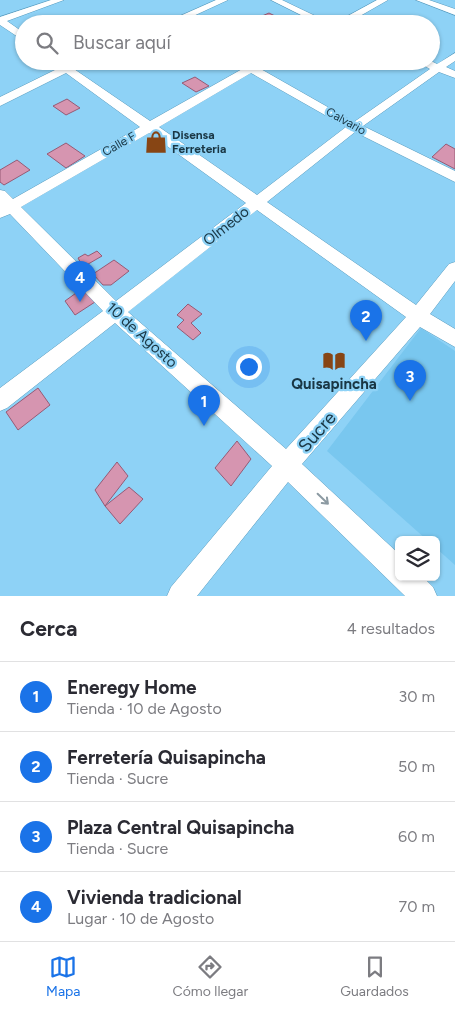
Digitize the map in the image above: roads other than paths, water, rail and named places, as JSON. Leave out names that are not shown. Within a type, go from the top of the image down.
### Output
[{"type":"street","points":[[0,20],[60,0]]},
{"type":"street","points":[[188,15],[224,0]]},
{"type":"street","points":[[275,0],[308,15]]},
{"type":"street","points":[[355,15],[384,0]]},
{"type":"street","points":[[420,0],[455,12]]},
{"type":"street","points":[[0,20],[15,31]]},
{"type":"street","name":"Olmedo","points":[[440,67],[455,56]]},
{"type":"street","points":[[440,68],[455,75]]},
{"type":"street","points":[[0,102],[53,70]]},
{"type":"street","points":[[68,70],[418,316],[455,339]]},
{"type":"street","name":"Calle F","points":[[4,205],[248,70]]},
{"type":"street","name":"Calvario","points":[[255,70],[354,127],[455,176]]},
{"type":"street","name":"Olmedo","points":[[0,401],[354,127],[436,70]]},
{"type":"street","name":"10 de Agosto","points":[[4,205],[115,312],[287,466],[395,568]]},
{"type":"street","name":"Sucre","points":[[180,596],[287,466],[418,316],[455,268]]},
{"type":"street","points":[[408,581],[424,596]]},
{"type":"place","name":"Disensa Ferreteria","points":[[156,142]]},
{"type":"place","name":"Vivienda tradicional","points":[[80,302]]},
{"type":"place","name":"Ferretería Quisapincha","points":[[366,341]]},
{"type":"place","name":"Quisapincha","points":[[334,361]]},
{"type":"place","name":"Plaza Central Quisapincha","points":[[410,401]]},
{"type":"place","name":"Eneregy Home","points":[[204,426]]}]
